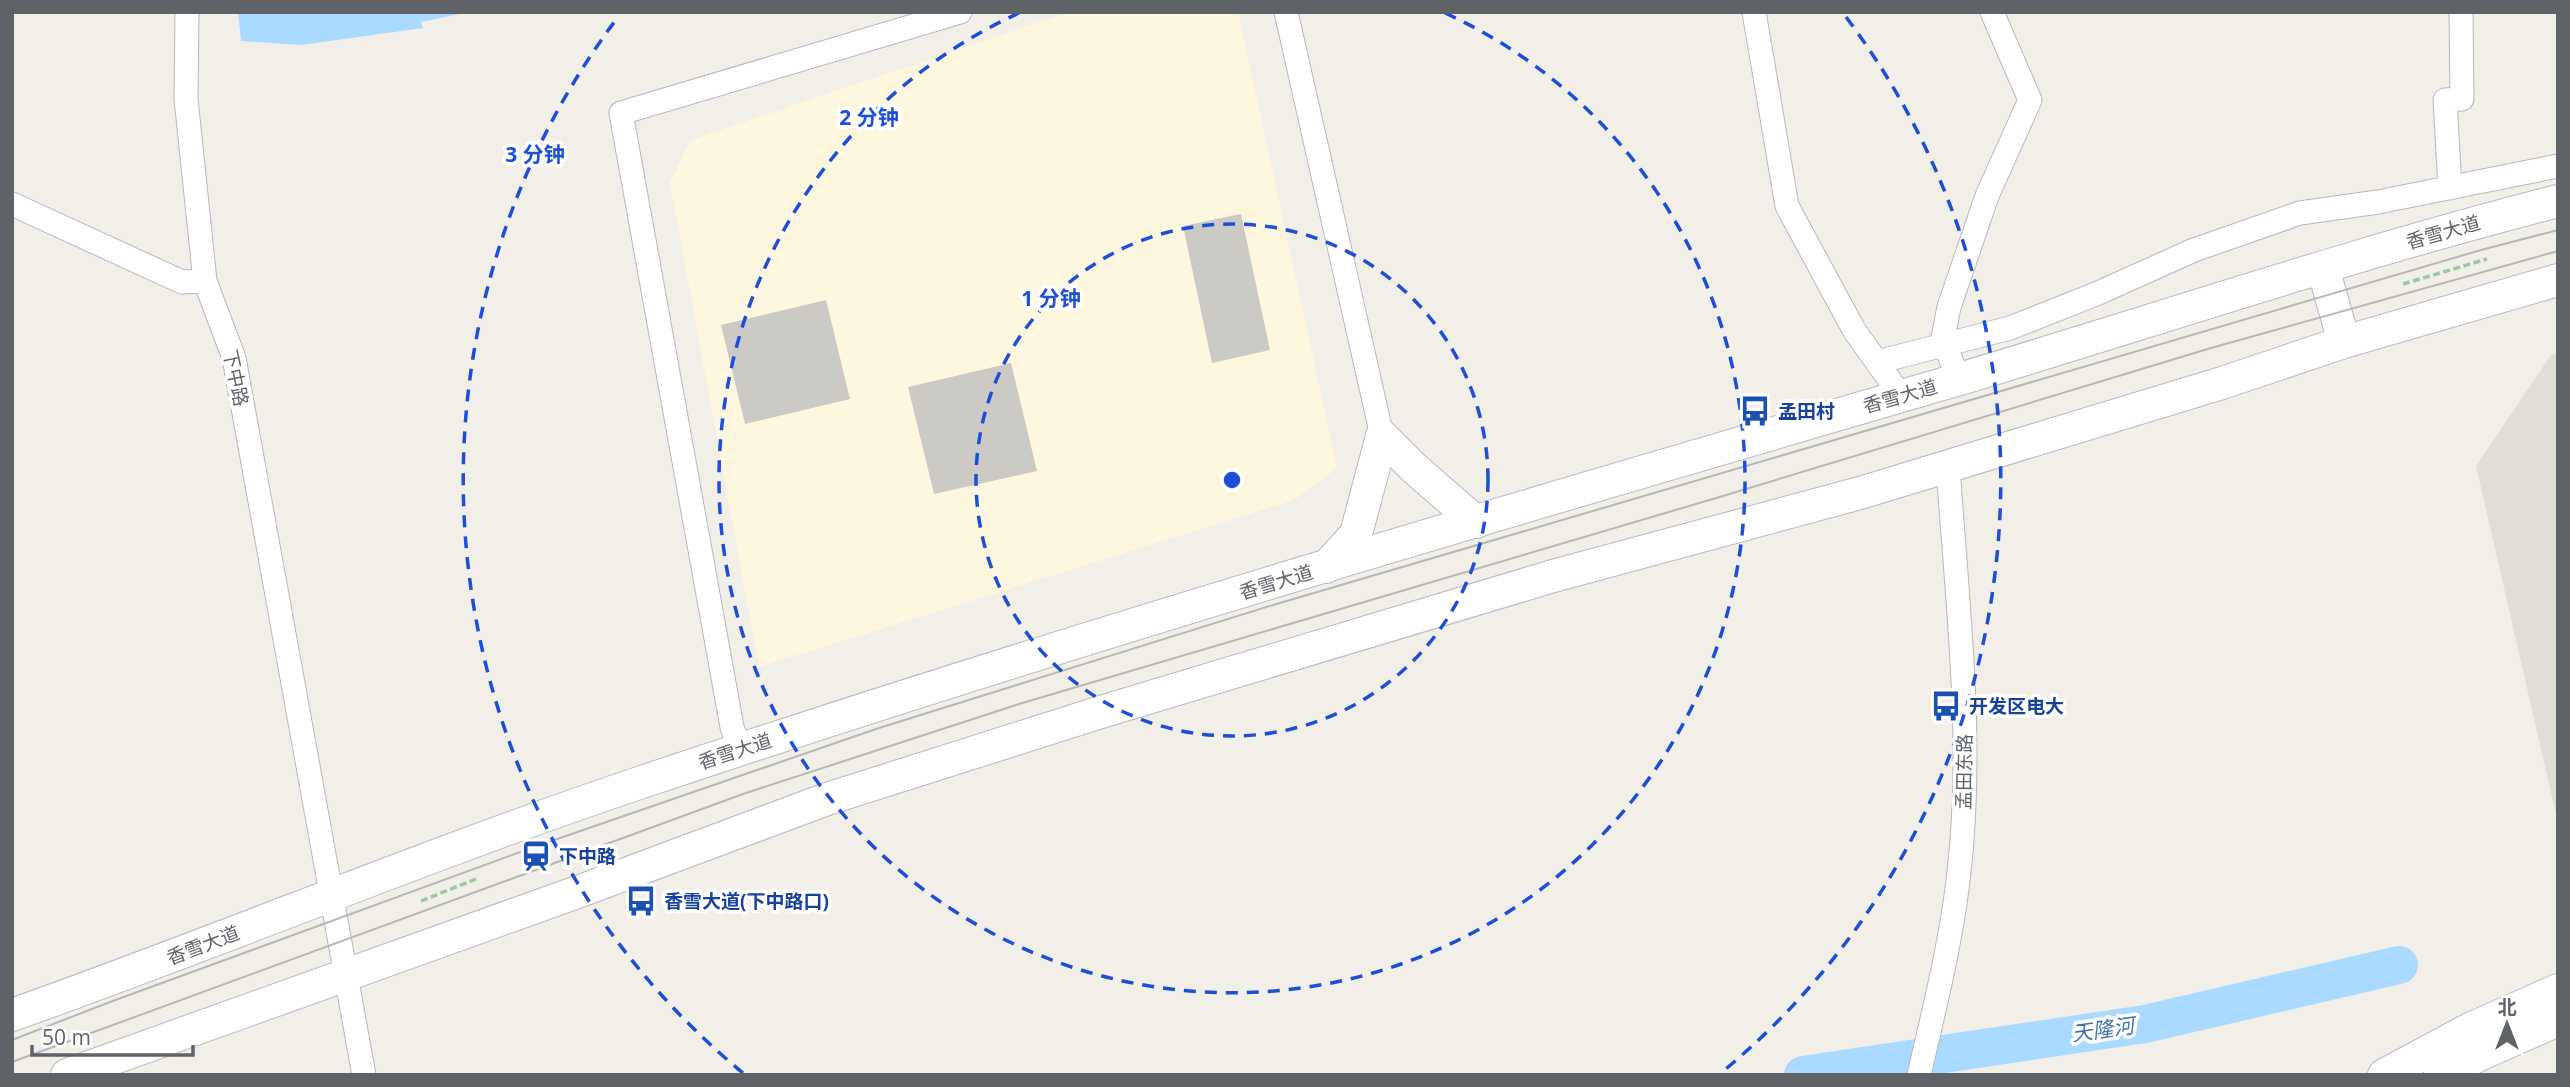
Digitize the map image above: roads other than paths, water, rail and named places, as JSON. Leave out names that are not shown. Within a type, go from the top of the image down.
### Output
[{"type":"main road","name":"香雪大道","points":[[12,1015],[607,794],[1039,654],[1958,379],[2437,232],[2558,201]]},
{"type":"main road","points":[[2323,268],[2344,342]]},
{"type":"main road","points":[[67,1075],[827,799],[1002,743],[1553,576],[1721,532],[1948,466],[2344,342],[2558,279]]},
{"type":"main road","points":[[1382,436],[1476,522]]},
{"type":"main road","points":[[1326,567],[1356,534],[1382,436]]},
{"type":"main road","points":[[2440,1075],[2477,1053],[2558,990]]},
{"type":"main road","points":[[2384,1075],[2477,1053],[2558,1020]]},
{"type":"street","name":"下中路","points":[[187,12],[186,99],[205,281],[234,358],[365,1075]]},
{"type":"street","points":[[740,750],[732,727],[621,113],[960,12]]},
{"type":"street","points":[[1286,12],[1382,436]]},
{"type":"street","points":[[1754,12],[1787,206],[1854,330],[1900,396]]},
{"type":"street","points":[[1958,379],[1943,338],[1949,307],[1987,196],[2030,100],[1992,12]]},
{"type":"street","points":[[2450,188],[2445,100],[2462,99],[2461,12]]},
{"type":"street","points":[[1877,362],[2010,328],[2096,294],[2194,250],[2300,213],[2378,202],[2558,166]]},
{"type":"street","points":[[12,204],[182,282],[205,281]]},
{"type":"street","name":"孟田东路","points":[[1919,1075],[1945,968],[1952,926],[1965,790],[1965,729],[1948,466]]},
{"type":"water","points":[[238,12],[469,12],[421,22],[423,28],[301,45],[241,41]]},
{"type":"waterway","name":"天隆河","points":[[1803,1075],[2145,1024],[2399,965]]},
{"type":"tram line","points":[[12,1040],[534,847],[879,728],[1273,605],[2481,250],[2558,230]]},
{"type":"tram line","points":[[12,1062],[743,794],[1019,704],[1723,496],[2211,348],[2558,251]]},
{"type":"place","name":"孟田村","points":[[1755,411]]},
{"type":"place","name":"开发区电大","points":[[1946,706]]},
{"type":"place","name":"下中路","points":[[536,856]]},
{"type":"place","name":"香雪大道(下中路口)","points":[[641,901]]}]
